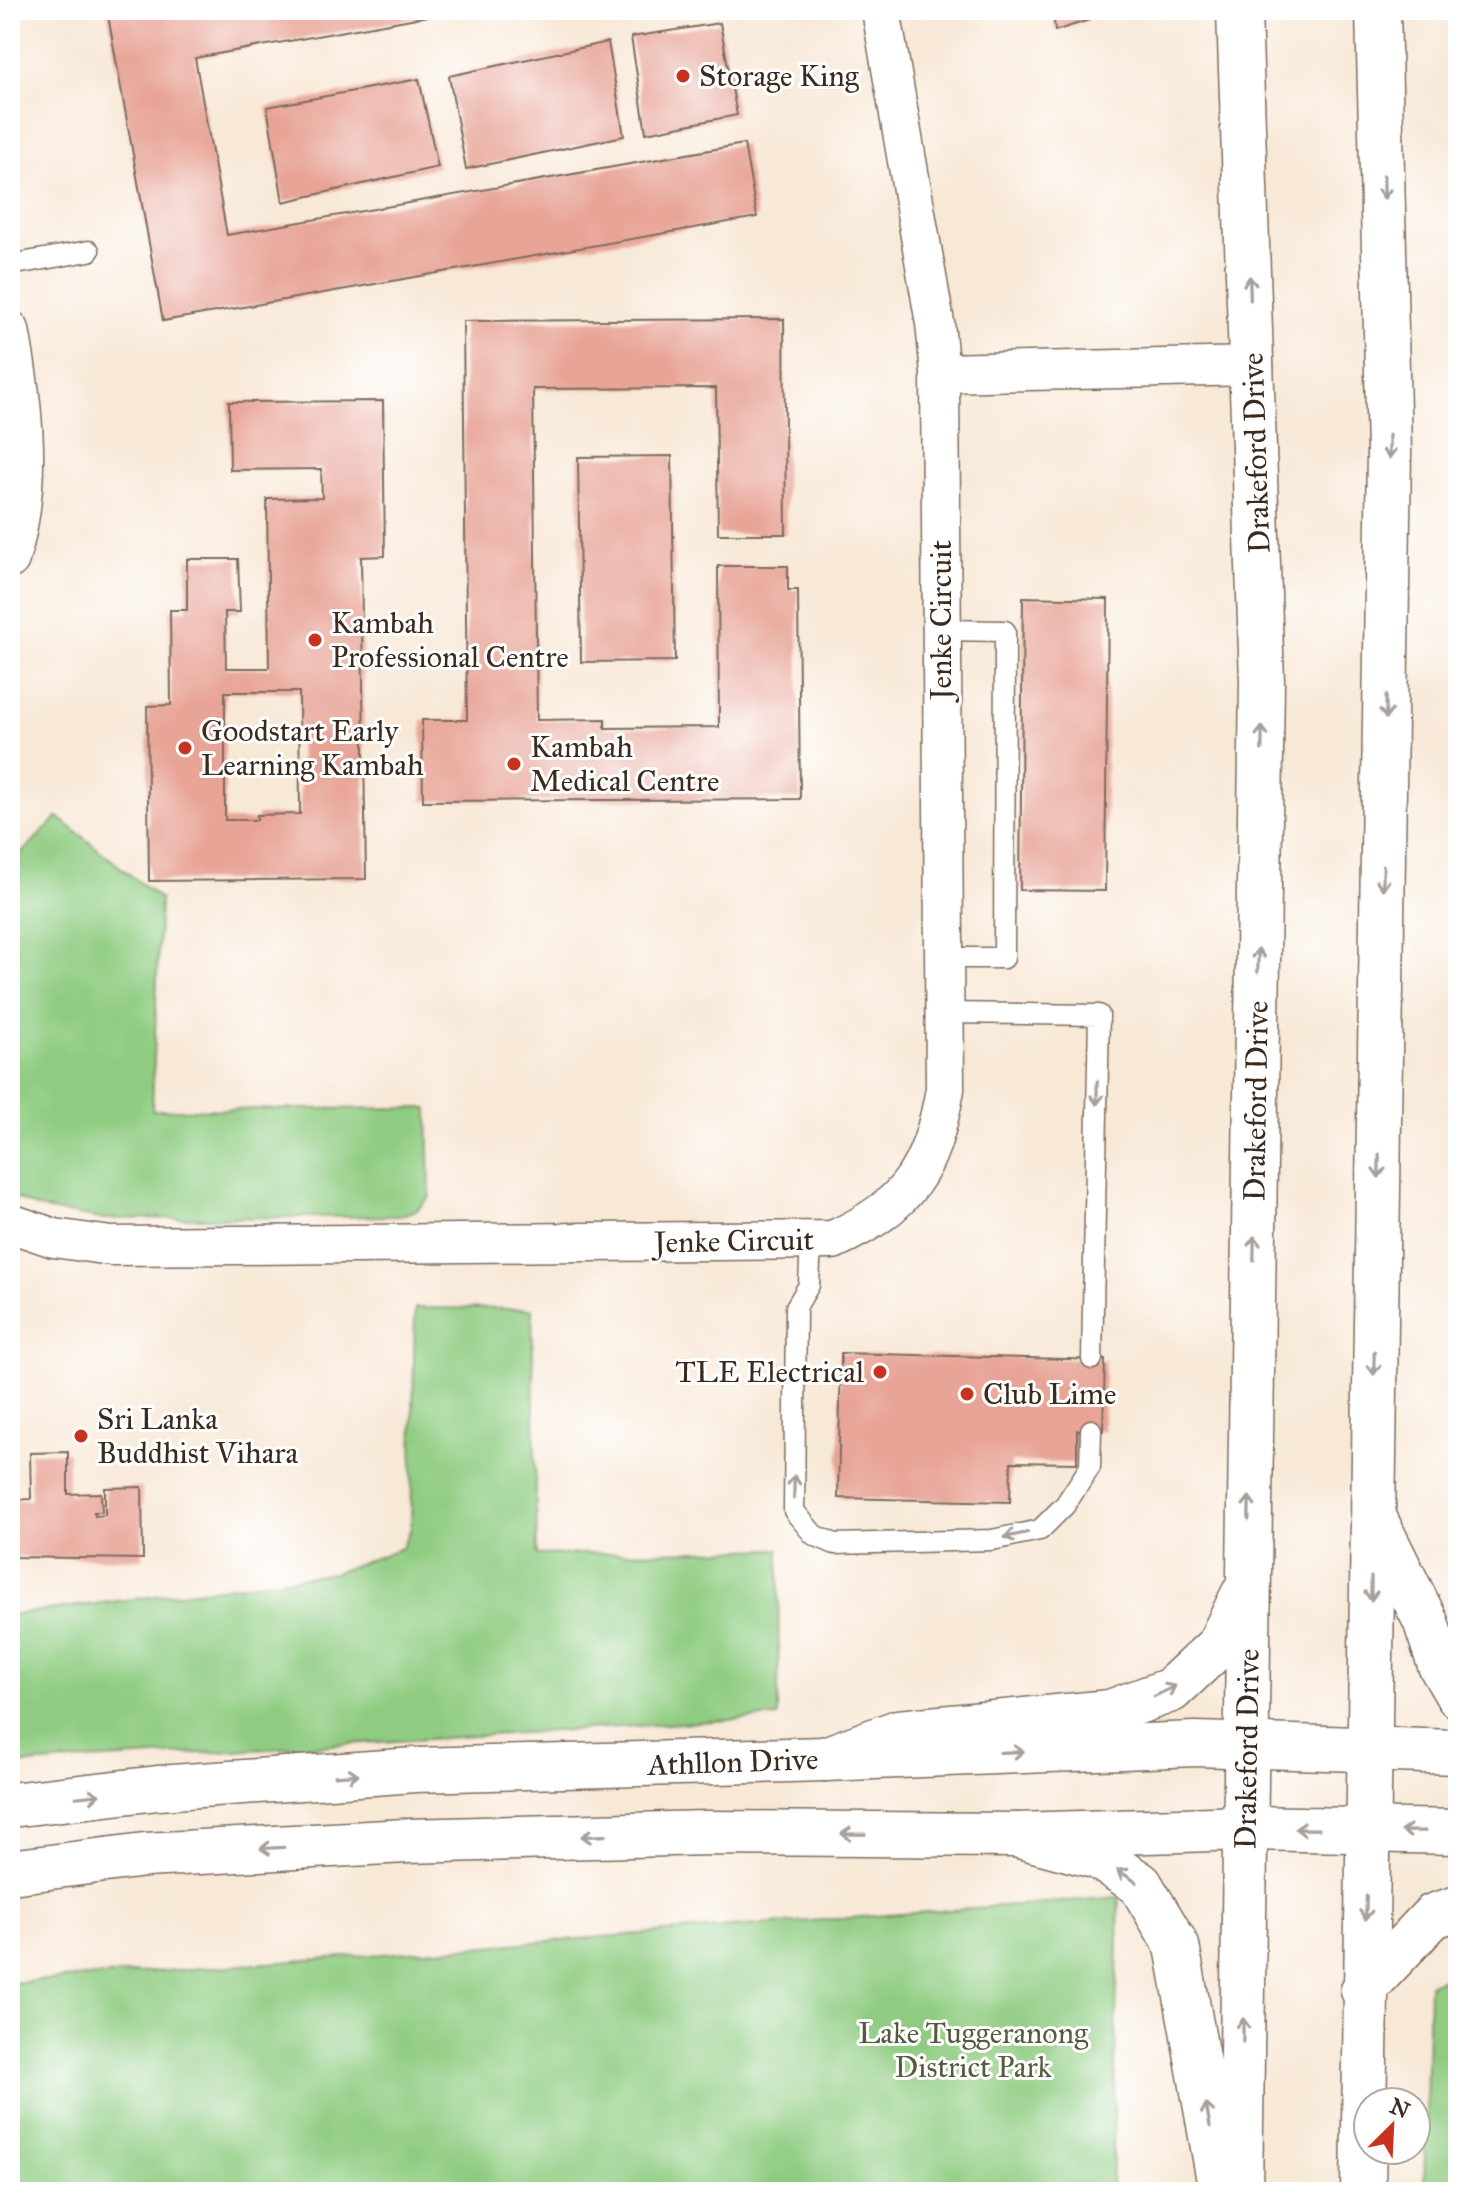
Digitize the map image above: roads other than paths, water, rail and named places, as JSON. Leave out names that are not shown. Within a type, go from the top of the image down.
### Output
[{"type":"main road","name":"Drakeford Drive","points":[[1239,10],[1254,366],[1262,682],[1240,2192]]},
{"type":"main road","points":[[1363,2192],[1363,1990],[1389,452],[1383,109],[1378,10]]},
{"type":"main road","points":[[1371,1511],[1425,1620],[1440,1665],[1458,1696]]},
{"type":"main road","points":[[825,1759],[898,1732],[1110,1712],[1171,1690],[1218,1646],[1248,1586]]},
{"type":"main road","name":"Athllon Drive","points":[[10,1805],[158,1788],[415,1770],[1247,1745],[1458,1752]]},
{"type":"main road","points":[[10,1872],[145,1855],[406,1841],[707,1833],[1016,1835],[1246,1828],[1458,1832]]},
{"type":"main road","points":[[1016,1835],[1098,1857],[1140,1884],[1177,1946],[1221,2192]]},
{"type":"main road","points":[[1363,1990],[1433,1916],[1458,1908]]},
{"type":"street","name":"Jenke Circuit","points":[[10,1223],[54,1238],[111,1246],[833,1240],[870,1223],[888,1210],[917,1176],[937,1134],[942,1104],[940,373],[935,323],[881,10]]},
{"type":"street","points":[[10,330],[25,440],[23,502],[10,559]]},
{"type":"street","points":[[940,373],[1254,366]]},
{"type":"lane","points":[[10,265],[89,251]]},
{"type":"lane","points":[[942,630],[1005,631],[1004,958],[944,958]]},
{"type":"lane","points":[[944,1013],[1099,1015],[1092,1359]]},
{"type":"lane","points":[[811,1240],[809,1285],[796,1307],[794,1511],[814,1535],[835,1544],[850,1544],[992,1540],[1040,1530],[1065,1505],[1090,1467],[1091,1430]]},
{"type":"place","name":"Storage King","points":[[683,76]]},
{"type":"place","name":"Kambah Professional Centre","points":[[315,640]]},
{"type":"place","name":"Goodstart Early Learning Kambah","points":[[185,748]]},
{"type":"place","name":"Kambah Medical Centre","points":[[514,764]]},
{"type":"place","name":"TLE Electrical","points":[[880,1372]]},
{"type":"place","name":"Club Lime","points":[[967,1394]]},
{"type":"place","name":"Sri Lanka Buddhist Vihara","points":[[81,1436]]},
{"type":"park label","name":"Lake Tuggeranong District Park","points":[[973,2050]]}]
